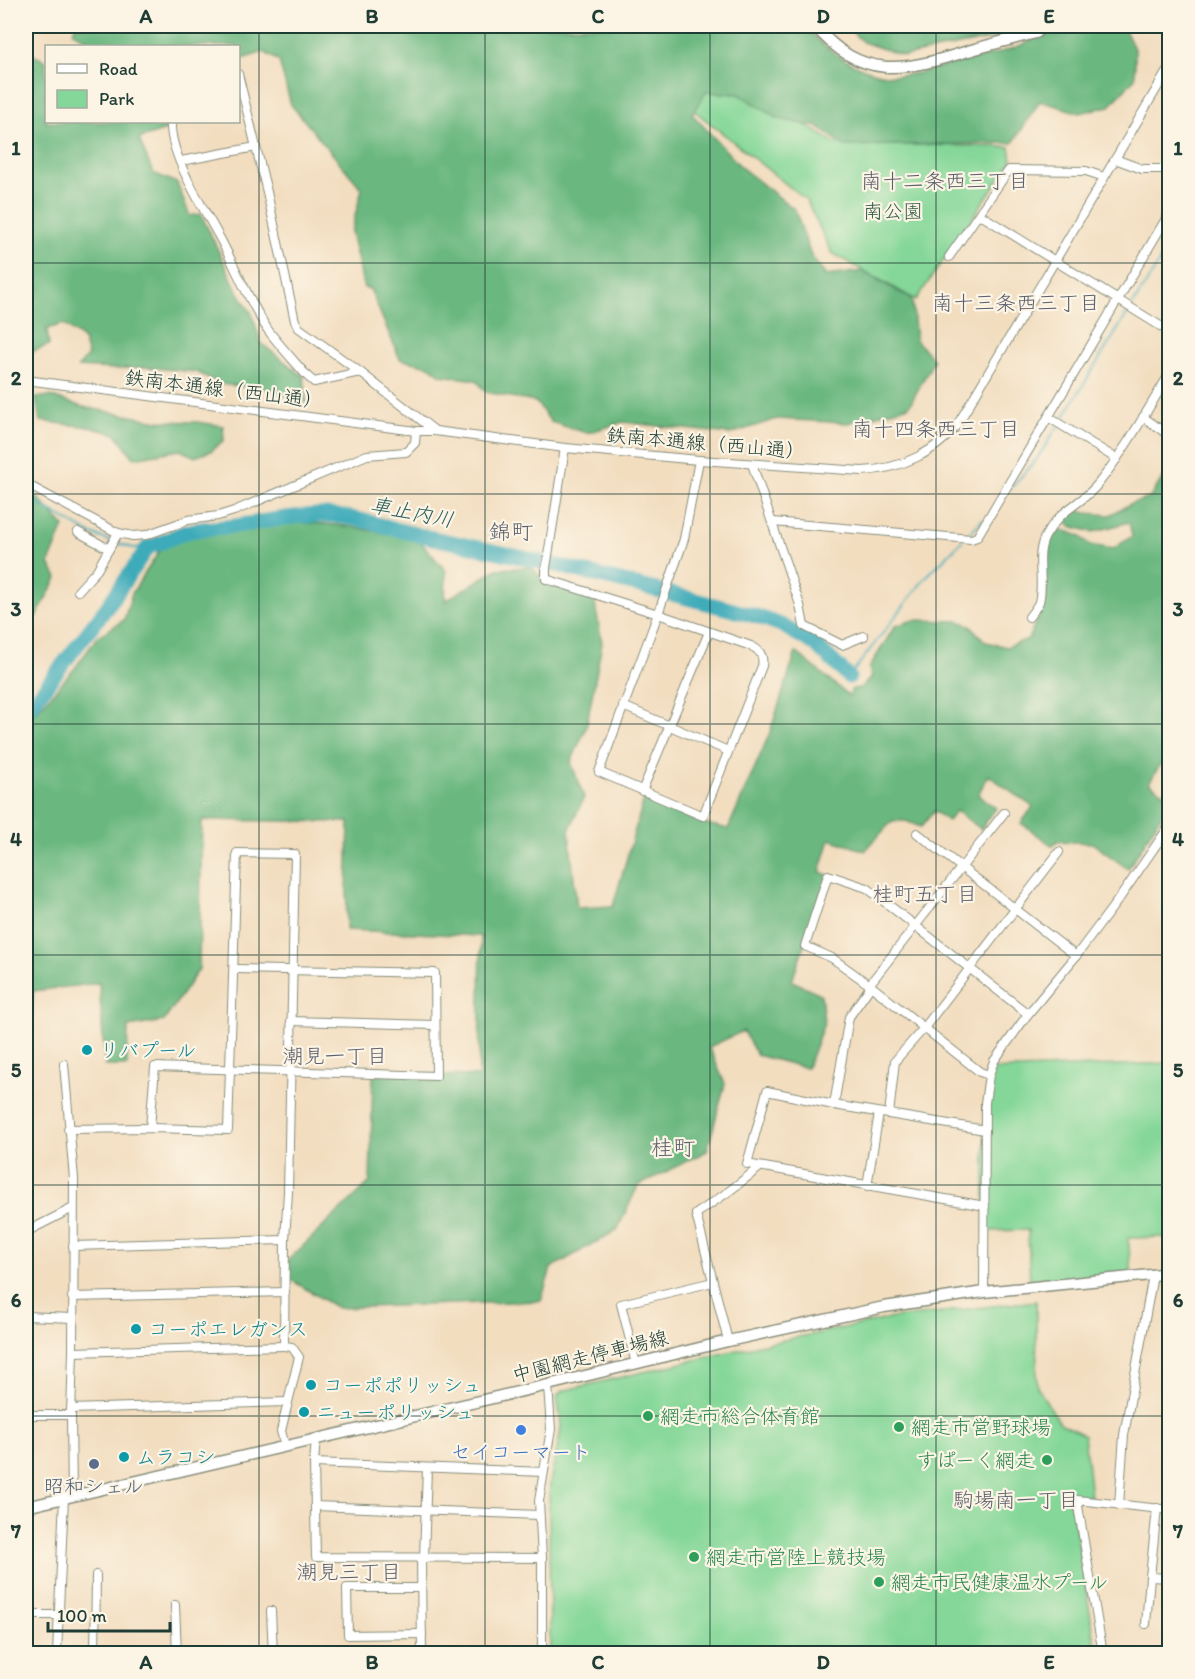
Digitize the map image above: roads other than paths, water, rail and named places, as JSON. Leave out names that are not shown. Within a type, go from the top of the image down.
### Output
[{"type":"main road","points":[[815,26],[830,42],[846,54],[870,65],[907,68],[1036,33],[1044,26]]},
{"type":"main road","name":"中園網走停車場線","points":[[26,1507],[728,1341],[884,1307],[984,1292],[1170,1273]]},
{"type":"street","name":"鉄南本通線（西山通）","points":[[26,381],[416,431],[435,431],[565,447],[752,464],[884,469],[905,462],[932,448],[954,428],[1170,66]]},
{"type":"street","points":[[240,82],[295,321],[299,328],[435,431]]},
{"type":"street","points":[[171,123],[172,138],[194,192],[268,330],[310,380],[317,382],[360,372]]},
{"type":"street","points":[[180,161],[256,147]]},
{"type":"street","points":[[1115,159],[1142,170],[1170,169]]},
{"type":"street","points":[[950,257],[1009,170],[1086,171],[1104,177]]},
{"type":"street","points":[[773,522],[977,537],[1170,212]]},
{"type":"street","points":[[979,214],[1170,332]]},
{"type":"street","points":[[1029,617],[1038,604],[1040,549],[1053,522],[1094,489],[1117,459],[1170,373]]},
{"type":"street","points":[[1048,417],[1117,459]]},
{"type":"street","points":[[1143,417],[1170,436]]},
{"type":"street","points":[[26,484],[116,535],[146,535],[188,520],[218,516],[234,511],[367,455],[406,452],[415,443],[416,431]]},
{"type":"street","points":[[565,447],[546,563],[546,579],[658,614],[756,648],[762,655],[763,660],[703,816],[598,772],[658,614],[684,539],[699,460]]},
{"type":"street","points":[[752,464],[800,605],[804,627],[842,645],[864,636]]},
{"type":"street","points":[[78,532],[110,548]]},
{"type":"street","points":[[78,591],[97,570],[116,535]]},
{"type":"street","points":[[642,791],[710,632]]},
{"type":"street","points":[[623,706],[728,751]]},
{"type":"street","points":[[834,1105],[849,1017],[915,925],[1004,813]]},
{"type":"street","points":[[984,1292],[985,1103],[994,1060],[1126,890],[1170,825]]},
{"type":"street","points":[[917,833],[1076,956]]},
{"type":"street","points":[[68,1129],[228,1130],[237,852],[295,854],[284,1346]]},
{"type":"street","points":[[889,1114],[895,1061],[924,1028],[1059,852]]},
{"type":"street","points":[[989,1076],[980,1072],[832,958],[805,946],[828,875],[867,888],[1028,1014]]},
{"type":"street","points":[[150,1128],[155,1067],[436,1076],[435,973],[234,969]]},
{"type":"street","points":[[291,1021],[435,1025]]},
{"type":"street","points":[[57,1653],[68,1497],[73,1352],[74,1179],[64,1064]]},
{"type":"street","points":[[985,1206],[747,1164],[767,1091],[834,1105],[986,1130]]},
{"type":"street","points":[[867,1186],[879,1113]]},
{"type":"street","points":[[728,1341],[696,1214],[760,1167]]},
{"type":"street","points":[[26,1232],[73,1208]]},
{"type":"street","points":[[73,1246],[285,1240]]},
{"type":"street","points":[[1119,1505],[1124,1435],[1153,1275]]},
{"type":"street","points":[[636,1364],[621,1304],[712,1282]]},
{"type":"street","points":[[72,1297],[285,1292]]},
{"type":"street","points":[[26,1316],[72,1318]]},
{"type":"street","points":[[73,1352],[292,1347],[299,1357],[280,1431],[285,1446]]},
{"type":"street","points":[[542,1653],[542,1558],[539,1501],[551,1429],[548,1385]]},
{"type":"street","points":[[26,1414],[287,1402]]},
{"type":"street","points":[[316,1438],[314,1463],[316,1557],[542,1558]]},
{"type":"street","points":[[314,1463],[543,1472]]},
{"type":"street","points":[[423,1653],[421,1588],[427,1468]]},
{"type":"street","points":[[1103,1653],[1077,1500],[1170,1510]]},
{"type":"street","points":[[315,1506],[540,1515]]},
{"type":"street","points":[[1146,1624],[1157,1508]]},
{"type":"street","points":[[95,1653],[96,1575]]},
{"type":"street","points":[[1150,1577],[1170,1578]]},
{"type":"street","points":[[421,1588],[347,1588],[348,1635],[422,1634]]},
{"type":"street","points":[[174,1605],[177,1653]]},
{"type":"street","points":[[271,1611],[273,1653]]},
{"type":"street","points":[[26,1615],[58,1615]]},
{"type":"waterway","points":[[1132,306],[1170,245]]},
{"type":"waterway","points":[[1061,421],[1129,311]]},
{"type":"waterway","points":[[1009,490],[1037,459],[1058,426]]},
{"type":"waterway","points":[[26,497],[89,533],[110,541]]},
{"type":"waterway","name":"車止内川","points":[[26,712],[107,607],[148,547],[192,531],[310,515],[360,520],[592,574],[759,617],[781,625],[816,645],[849,677]]},
{"type":"waterway","points":[[966,537],[983,519]]},
{"type":"waterway","points":[[849,677],[926,577],[962,541]]},
{"type":"waterway","points":[[116,543],[133,548],[148,547]]},
{"type":"place","name":"リバプール","points":[[87,1050]]},
{"type":"place","name":"コーポエレガンス","points":[[136,1329]]},
{"type":"place","name":"コーポポリッシュ","points":[[311,1385]]},
{"type":"place","name":"ニューポリッシュ","points":[[304,1412]]},
{"type":"place","name":"網走市総合体育館","points":[[648,1416]]},
{"type":"place","name":"網走市営野球場","points":[[899,1427]]},
{"type":"place","name":"セイコーマート","points":[[521,1430]]},
{"type":"place","name":"ムラコシ","points":[[124,1457]]},
{"type":"place","name":"すぱーく網走","points":[[1047,1460]]},
{"type":"place","name":"昭和シェル","points":[[94,1464]]},
{"type":"place","name":"網走市営陸上競技場","points":[[694,1557]]},
{"type":"place","name":"網走市民健康温水プール","points":[[879,1582]]},
{"type":"district","name":"南十二条西三丁目","points":[[945,180]]},
{"type":"district","name":"南十三条西三丁目","points":[[1016,302]]},
{"type":"district","name":"南十四条西三丁目","points":[[936,428]]},
{"type":"district","name":"錦町","points":[[511,531]]},
{"type":"district","name":"桂町五丁目","points":[[925,893]]},
{"type":"district","name":"潮見一丁目","points":[[335,1055]]},
{"type":"district","name":"桂町","points":[[673,1147]]},
{"type":"district","name":"駒場南一丁目","points":[[1016,1499]]},
{"type":"district","name":"潮見三丁目","points":[[349,1571]]},
{"type":"park label","name":"南公園","points":[[893,211]]}]
